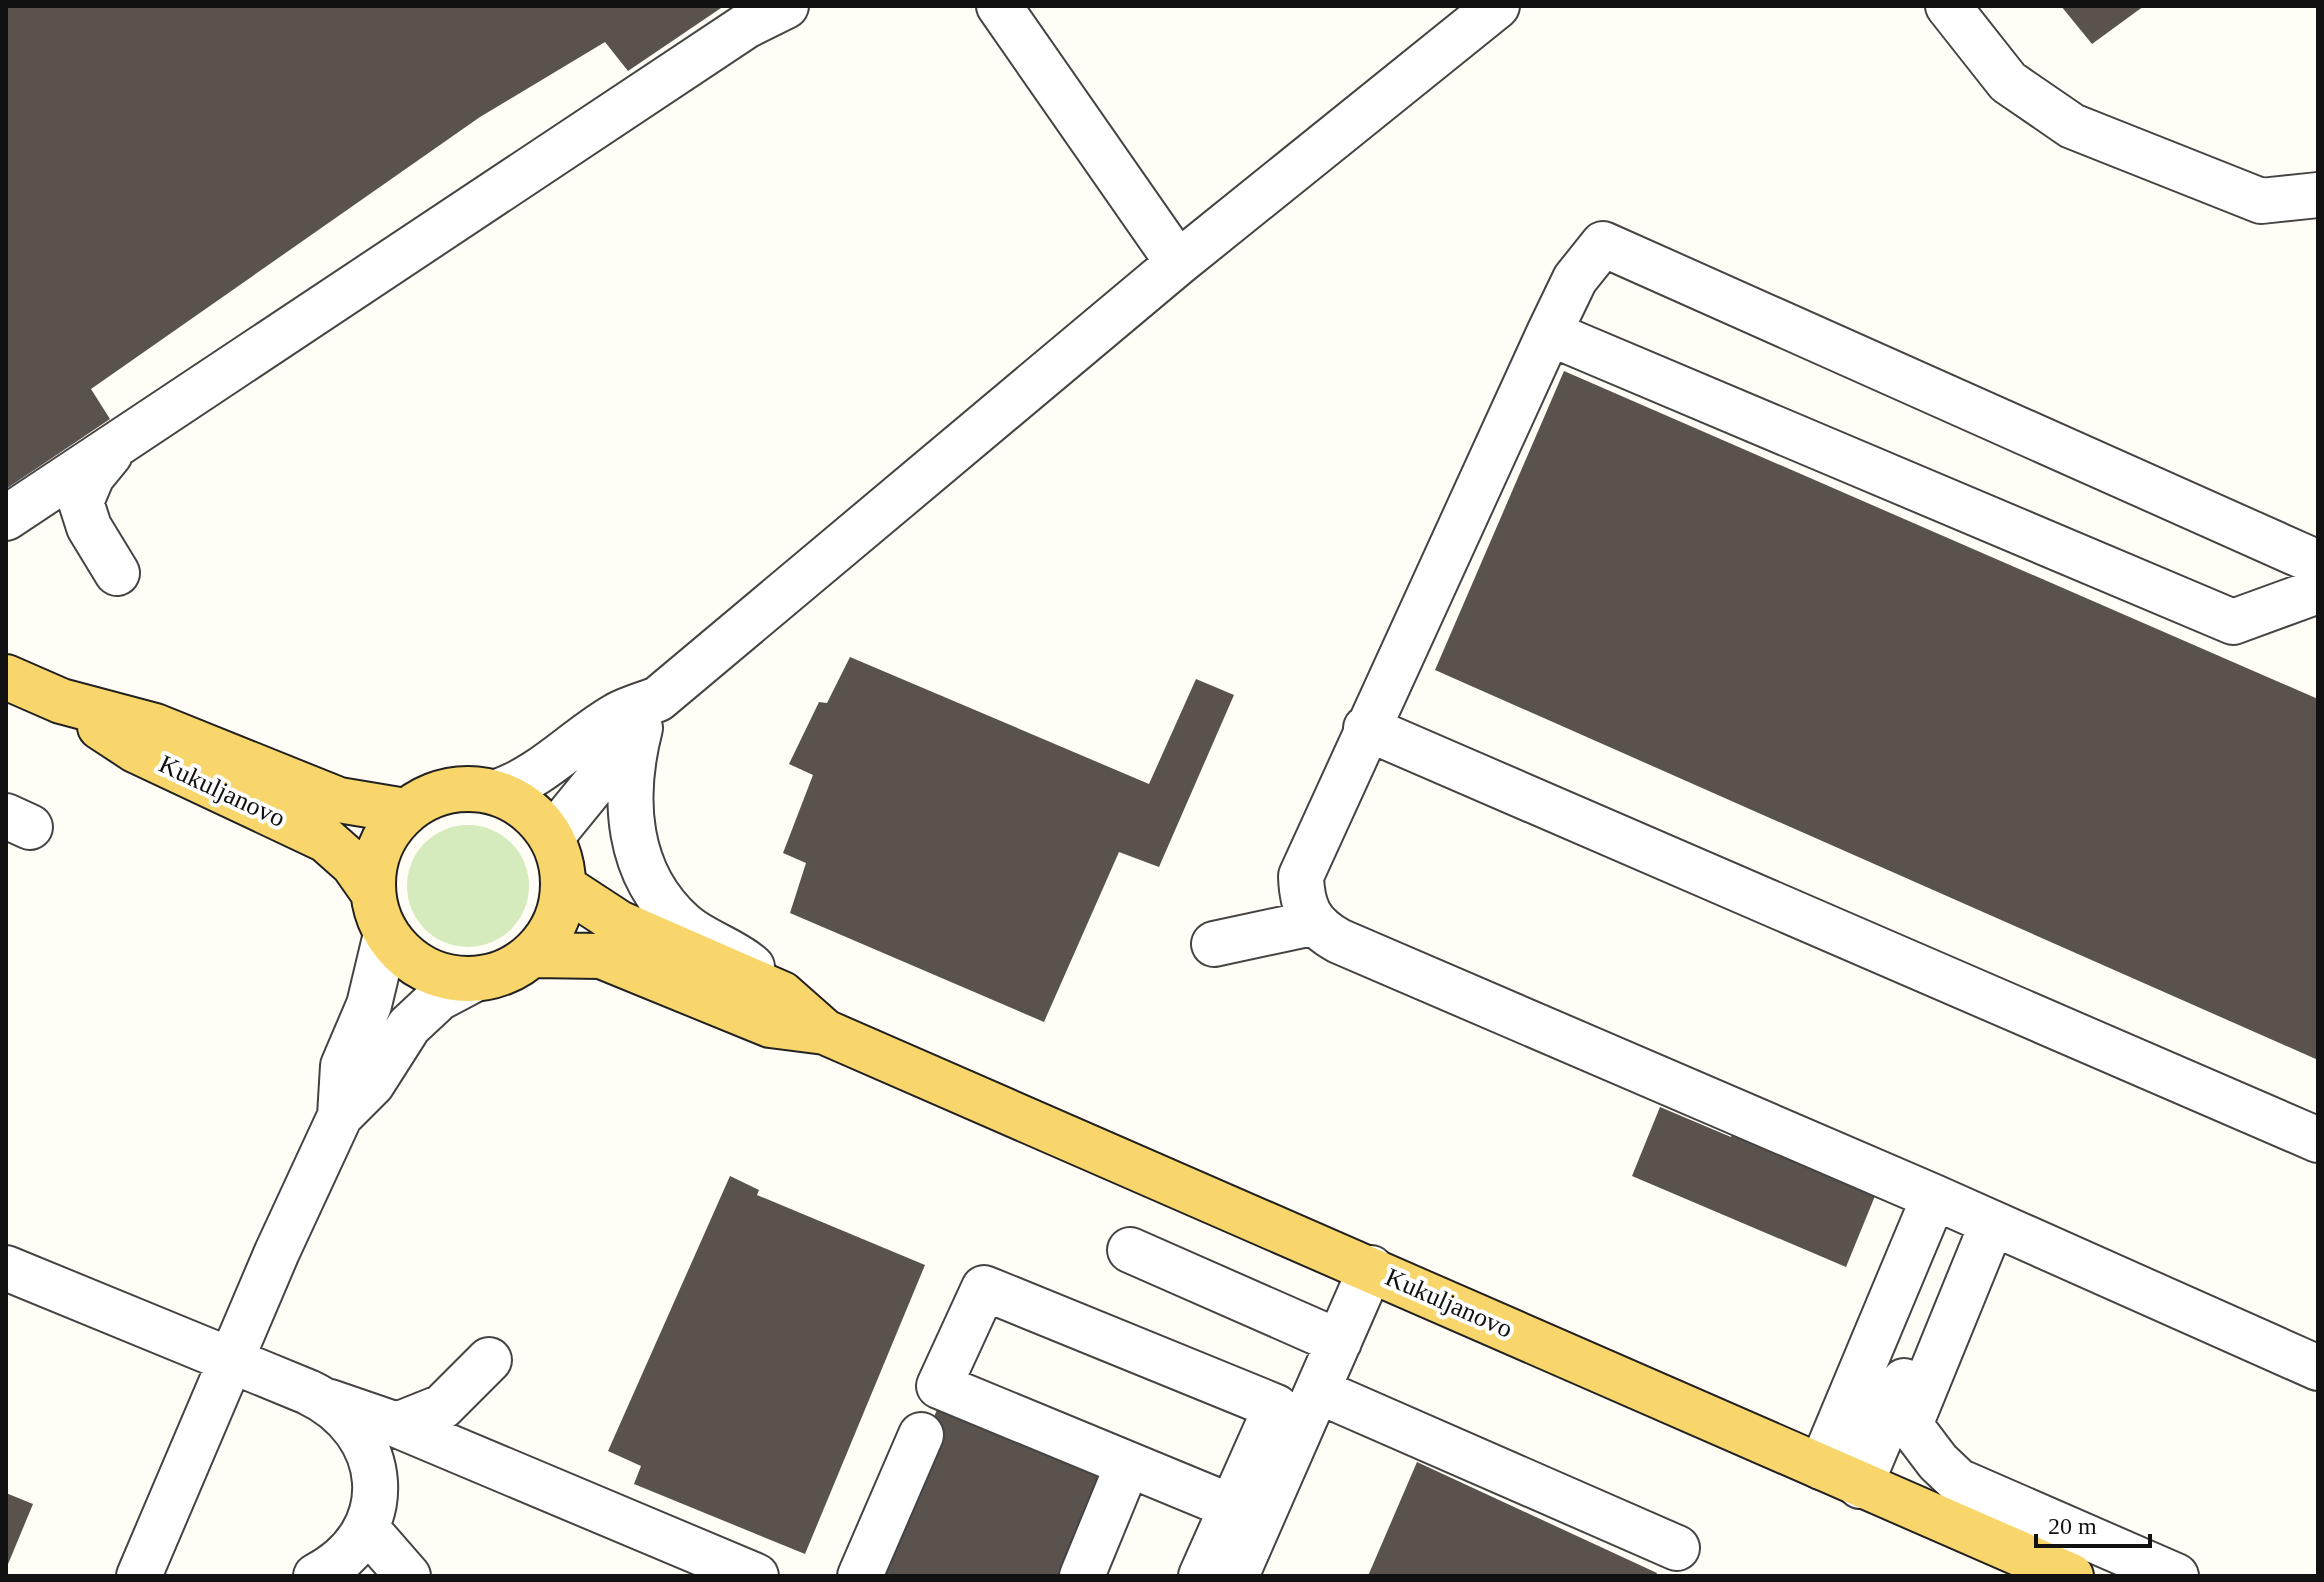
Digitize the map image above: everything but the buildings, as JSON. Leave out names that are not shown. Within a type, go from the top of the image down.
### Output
[{"type":"main road","name":"Kukuljanovo","points":[[6,677],[61,701],[155,726],[339,800],[405,811]]},
{"type":"main road","name":"Kukuljanovo","points":[[61,701],[135,750],[326,840],[353,864],[372,891],[386,934],[411,961],[439,976],[473,980],[507,972],[533,955],[558,918],[564,887],[563,866],[552,836],[528,809],[497,792],[480,788],[449,791],[428,797],[405,811],[386,834],[376,858],[372,891]]},
{"type":"main road","name":"Kukuljanovo","points":[[564,887],[619,923],[782,994],[825,1032]]},
{"type":"main road","name":"Kukuljanovo","points":[[533,955],[601,956],[770,1025],[825,1032],[2071,1576]]},
{"type":"street","points":[[6,518],[746,26],[786,6]]},
{"type":"street","points":[[999,6],[1178,263]]},
{"type":"street","points":[[552,836],[649,713],[1178,263],[1497,6]]},
{"type":"street","points":[[1948,6],[2008,82],[2072,126],[2261,201],[2318,195]]},
{"type":"street","points":[[2318,563],[1603,244],[1575,279],[1549,333],[1301,876],[1302,898],[1312,923],[1385,963],[1924,1193],[2318,1368]]},
{"type":"street","points":[[1549,333],[2233,622],[2318,591]]},
{"type":"street","points":[[117,573],[89,527],[81,502],[92,476],[120,442]]},
{"type":"street","points":[[497,792],[520,784],[558,761],[617,715],[649,713]]},
{"type":"street","points":[[649,713],[629,803],[636,852],[645,874],[658,897],[685,926],[744,960],[782,994]]},
{"type":"street","points":[[1366,728],[2318,1140]]},
{"type":"street","points":[[1214,944],[1312,923]]},
{"type":"street","points":[[139,1576],[340,1116],[343,1066],[369,1005],[386,934]]},
{"type":"street","points":[[340,1116],[372,1084],[409,1026],[439,998],[473,980]]},
{"type":"street","points":[[1809,1462],[1924,1193]]},
{"type":"street","points":[[1860,1486],[1982,1220]]},
{"type":"street","points":[[1982,1220],[1910,1425],[1938,1462],[1958,1481],[2176,1576]]},
{"type":"street","points":[[1130,1250],[1339,1342]]},
{"type":"street","points":[[6,1268],[230,1363],[397,1425],[756,1576]]},
{"type":"street","points":[[1201,1576],[1246,1513],[1318,1391],[1371,1268]]},
{"type":"street","points":[[1236,1576],[1246,1513],[1276,1407],[984,1288],[939,1386],[1246,1513]]},
{"type":"street","points":[[397,1425],[442,1407],[489,1360]]},
{"type":"street","points":[[1318,1391],[1677,1548]]},
{"type":"street","points":[[316,1576],[345,1559],[367,1529],[376,1497],[370,1460],[351,1425],[324,1400]]},
{"type":"street","points":[[860,1576],[921,1435]]},
{"type":"street","points":[[1082,1576],[1128,1464]]},
{"type":"street","points":[[367,1529],[408,1576]]},
{"type":"green space","points":[[468,825],[491,830],[511,843],[524,863],[529,886],[524,909],[511,929],[491,942],[468,947],[445,942],[425,929],[412,909],[407,886],[412,863],[425,843],[445,830]]}]
